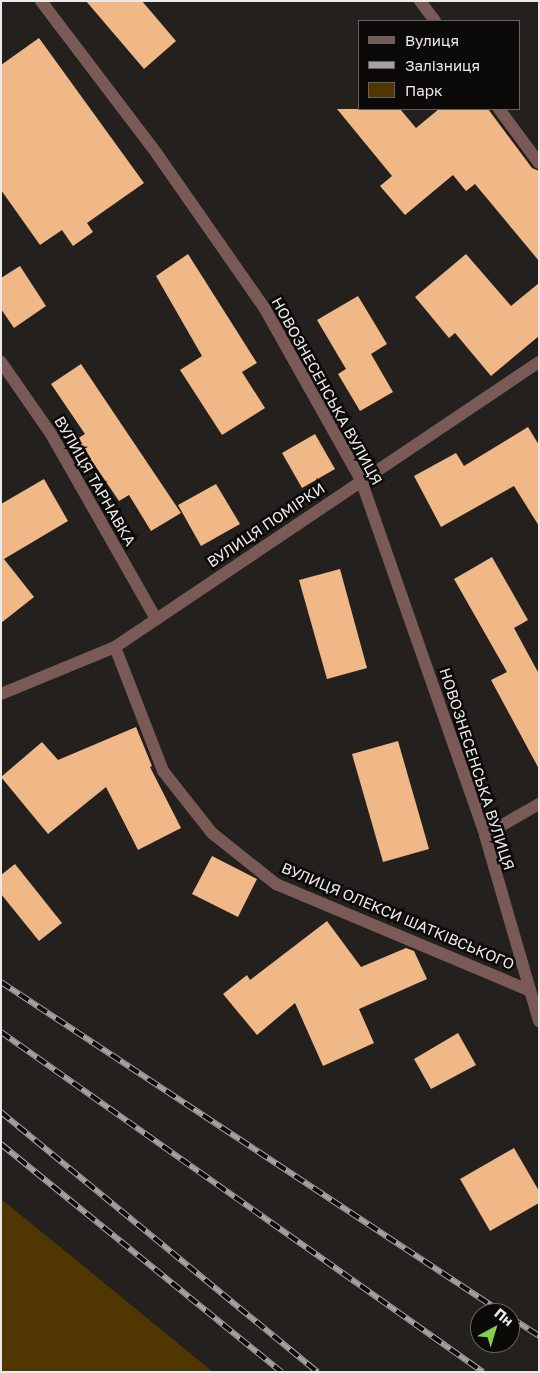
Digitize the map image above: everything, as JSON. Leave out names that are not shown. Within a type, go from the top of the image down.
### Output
[{"type":"street","name":"НОВОЗНЕСЕНСЬКА ВУЛИЦЯ","points":[[41,1],[156,154],[265,309],[361,480],[485,835],[528,990],[539,1021]]},
{"type":"street","points":[[420,1],[433,20]]},
{"type":"street","points":[[500,110],[539,164]]},
{"type":"street","name":"ВУЛИЦЯ ТАРНАВКА","points":[[1,362],[51,434],[156,619]]},
{"type":"street","name":"ВУЛИЦЯ ПОМІРКИ","points":[[1,694],[115,647],[539,362]]},
{"type":"street","name":"ВУЛИЦЯ ОЛЕКСИ ШАТКІВСЬКОГО","points":[[115,647],[163,771],[212,833],[276,884],[528,990]]},
{"type":"street","points":[[485,835],[539,804]]},
{"type":"green space","points":[[1,1199],[59,1246],[213,1372],[1,1372]]},
{"type":"building","points":[[86,1],[142,1],[176,41],[144,69]]},
{"type":"building","points":[[39,38],[144,183],[87,223],[93,232],[73,246],[62,230],[40,245],[1,190],[1,65]]},
{"type":"building","points":[[337,109],[401,110],[416,128],[438,110],[489,110],[532,168],[539,171],[539,261],[475,184],[466,191],[453,175],[405,215],[380,186],[392,176]]},
{"type":"building","points":[[188,254],[257,363],[242,372],[265,408],[222,435],[180,370],[202,356],[156,276]]},
{"type":"building","points":[[466,254],[511,306],[539,283],[539,336],[491,376],[455,333],[449,338],[415,297]]},
{"type":"building","points":[[20,266],[46,306],[14,328],[1,309],[1,278]]},
{"type":"building","points":[[358,296],[387,344],[371,354],[393,392],[360,411],[338,374],[346,369],[317,320]]},
{"type":"building","points":[[81,364],[181,513],[151,531],[129,495],[119,501],[77,439],[85,434],[51,384]]},
{"type":"building","points":[[528,427],[539,445],[539,526],[514,486],[441,527],[414,476],[456,453],[464,466]]},
{"type":"building","points":[[315,434],[335,469],[302,488],[282,453]]},
{"type":"building","points":[[44,479],[68,521],[4,559],[34,597],[1,623],[1,504]]},
{"type":"building","points":[[216,484],[240,524],[201,546],[178,505]]},
{"type":"building","points":[[492,557],[528,620],[514,628],[539,674],[539,769],[491,680],[507,672],[454,579]]},
{"type":"building","points":[[340,569],[367,668],[327,679],[299,580]]},
{"type":"building","points":[[136,727],[152,766],[150,767],[181,828],[138,850],[106,787],[48,834],[1,777],[42,742],[58,760]]},
{"type":"building","points":[[398,741],[429,849],[383,862],[352,754]]},
{"type":"building","points":[[212,856],[257,879],[238,917],[192,894]]},
{"type":"building","points":[[15,864],[62,923],[39,941],[1,894],[1,875]]},
{"type":"building","points":[[327,921],[361,967],[406,948],[414,951],[427,979],[359,1009],[374,1043],[323,1066],[295,1003],[257,1035],[223,994],[247,975],[250,980]]},
{"type":"building","points":[[458,1033],[476,1065],[431,1089],[414,1059]]},
{"type":"building","points":[[514,1148],[539,1191],[539,1203],[490,1231],[460,1179]]},
{"type":"railway","points":[[1,982],[488,1303]]},
{"type":"railway","points":[[1,1032],[483,1372]]},
{"type":"railway","points":[[1,1112],[318,1372]]},
{"type":"railway","points":[[1,1144],[282,1372]]},
{"type":"railway","points":[[520,1324],[539,1336]]}]
